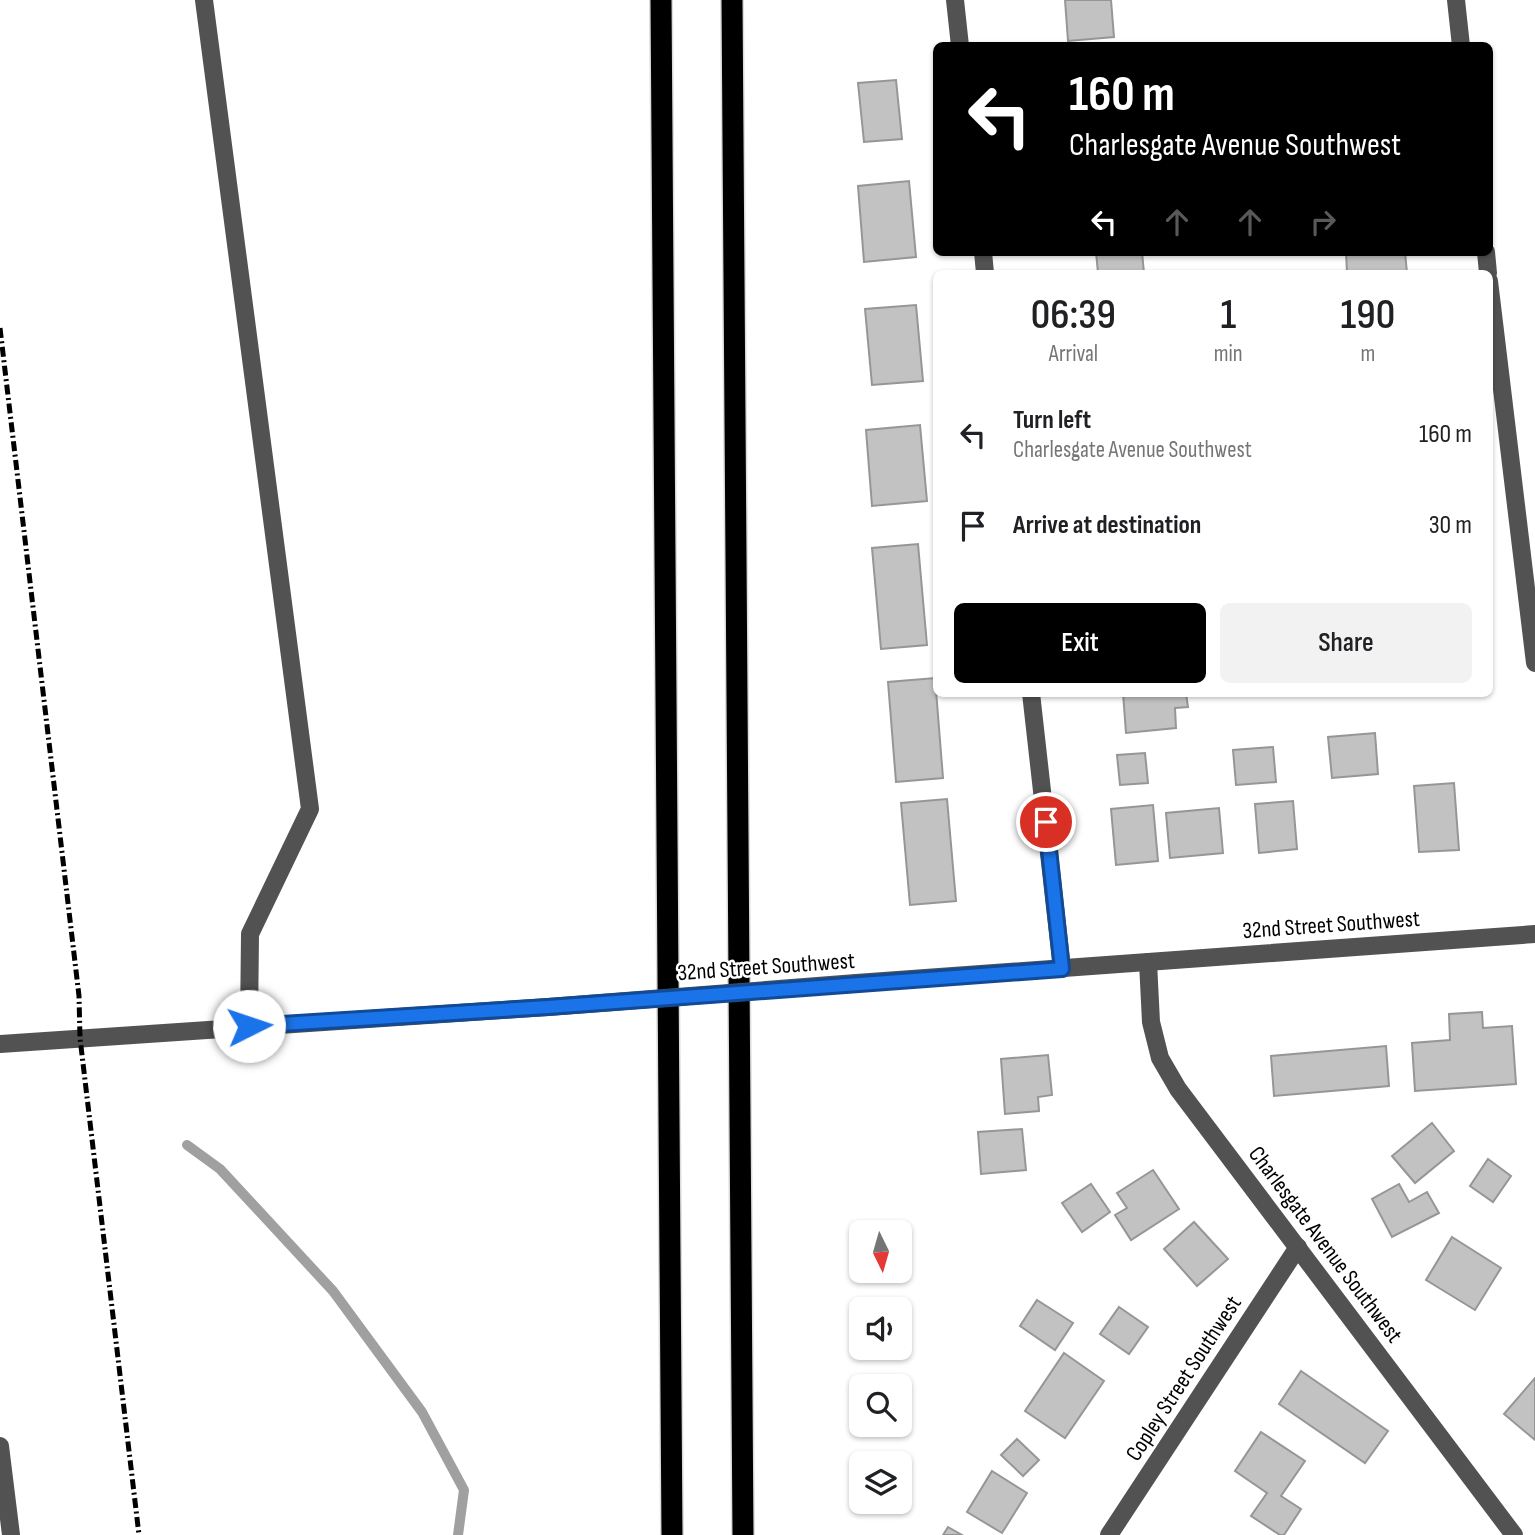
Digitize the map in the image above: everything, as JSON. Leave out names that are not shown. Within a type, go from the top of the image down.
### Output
[{"type":"highway","points":[[661,0],[672,1535]]},
{"type":"highway","points":[[732,0],[743,1535]]},
{"type":"street","points":[[204,0],[310,808],[250,934],[249,1026]]},
{"type":"street","points":[[956,0],[960,42]]},
{"type":"street","points":[[1456,0],[1461,42]]},
{"type":"street","points":[[1493,314],[1535,663]]},
{"type":"street","points":[[1031,697],[1062,969]]},
{"type":"street","name":"32nd Street Southwest","points":[[0,1044],[548,1007],[1535,934]]},
{"type":"street","name":"Charlesgate Avenue Southwest","points":[[1148,962],[1151,1022],[1160,1058],[1178,1089],[1514,1535]]},
{"type":"street","name":"Copley Street Southwest","points":[[1109,1535],[1298,1247]]},
{"type":"street","points":[[0,1446],[11,1535]]},
{"type":"building","points":[[1065,0],[1111,0],[1114,37],[1068,41]]},
{"type":"building","points":[[896,80],[902,139],[864,142],[858,83]]},
{"type":"building","points":[[909,181],[916,257],[864,262],[858,186]]},
{"type":"building","points":[[1096,256],[1142,256],[1144,270],[1098,270]]},
{"type":"building","points":[[1346,256],[1405,256],[1407,270],[1347,270]]},
{"type":"building","points":[[916,305],[923,381],[872,385],[865,309]]},
{"type":"building","points":[[920,425],[927,501],[872,506],[866,430]]},
{"type":"building","points":[[918,544],[927,645],[881,649],[872,548]]},
{"type":"building","points":[[933,678],[943,778],[896,782],[888,682]]},
{"type":"building","points":[[1123,697],[1187,697],[1188,707],[1175,708],[1176,728],[1126,733]]},
{"type":"building","points":[[1375,733],[1378,774],[1332,778],[1328,737]]},
{"type":"building","points":[[1273,747],[1276,782],[1236,785],[1233,750]]},
{"type":"building","points":[[1145,753],[1148,783],[1120,785],[1117,755]]},
{"type":"building","points":[[1454,783],[1459,850],[1419,852],[1414,786]]},
{"type":"building","points":[[947,799],[956,901],[910,905],[901,803]]},
{"type":"building","points":[[1293,801],[1297,849],[1259,853],[1255,804]]},
{"type":"building","points":[[1153,805],[1158,861],[1116,865],[1111,809]]},
{"type":"building","points":[[1219,808],[1223,853],[1170,858],[1166,813]]},
{"type":"building","points":[[1482,1012],[1483,1028],[1512,1026],[1516,1084],[1415,1091],[1412,1043],[1450,1040],[1449,1014]]},
{"type":"building","points":[[1386,1046],[1389,1086],[1274,1096],[1271,1056]]},
{"type":"building","points":[[1048,1055],[1052,1095],[1038,1097],[1039,1111],[1005,1114],[1001,1059]]},
{"type":"building","points":[[1432,1123],[1454,1151],[1415,1183],[1392,1156]]},
{"type":"building","points":[[1022,1129],[1026,1170],[981,1174],[978,1132]]},
{"type":"building","points":[[1488,1159],[1511,1176],[1493,1202],[1470,1186]]},
{"type":"building","points":[[1153,1170],[1179,1209],[1131,1240],[1115,1215],[1127,1208],[1117,1193]]},
{"type":"building","points":[[1091,1184],[1110,1212],[1082,1232],[1062,1203]]},
{"type":"building","points":[[1399,1184],[1409,1202],[1427,1192],[1439,1213],[1392,1237],[1372,1199]]},
{"type":"building","points":[[1194,1222],[1228,1259],[1197,1286],[1164,1249]]},
{"type":"building","points":[[1452,1237],[1501,1268],[1475,1310],[1426,1280]]},
{"type":"building","points":[[1037,1300],[1073,1323],[1055,1350],[1020,1326]]},
{"type":"building","points":[[1119,1307],[1148,1327],[1129,1354],[1100,1334]]},
{"type":"building","points":[[1064,1353],[1104,1381],[1065,1438],[1025,1411]]},
{"type":"building","points":[[1301,1371],[1388,1431],[1365,1463],[1279,1404]]},
{"type":"building","points":[[1535,1378],[1535,1440],[1504,1414]]},
{"type":"building","points":[[1261,1432],[1305,1461],[1281,1496],[1301,1509],[1284,1535],[1251,1516],[1267,1493],[1235,1471]]},
{"type":"building","points":[[1017,1439],[1039,1460],[1023,1476],[1001,1455]]},
{"type":"building","points":[[992,1471],[1027,1493],[1002,1533],[967,1512]]},
{"type":"building","points":[[948,1527],[962,1535],[943,1535]]},
{"type":"waterway","points":[[187,1145],[220,1169],[333,1291],[422,1412],[464,1490],[458,1535]]},
{"type":"railway","points":[[0,328],[139,1535]]},
{"type":"route","points":[[249,1026],[1062,969],[1046,822]]}]
